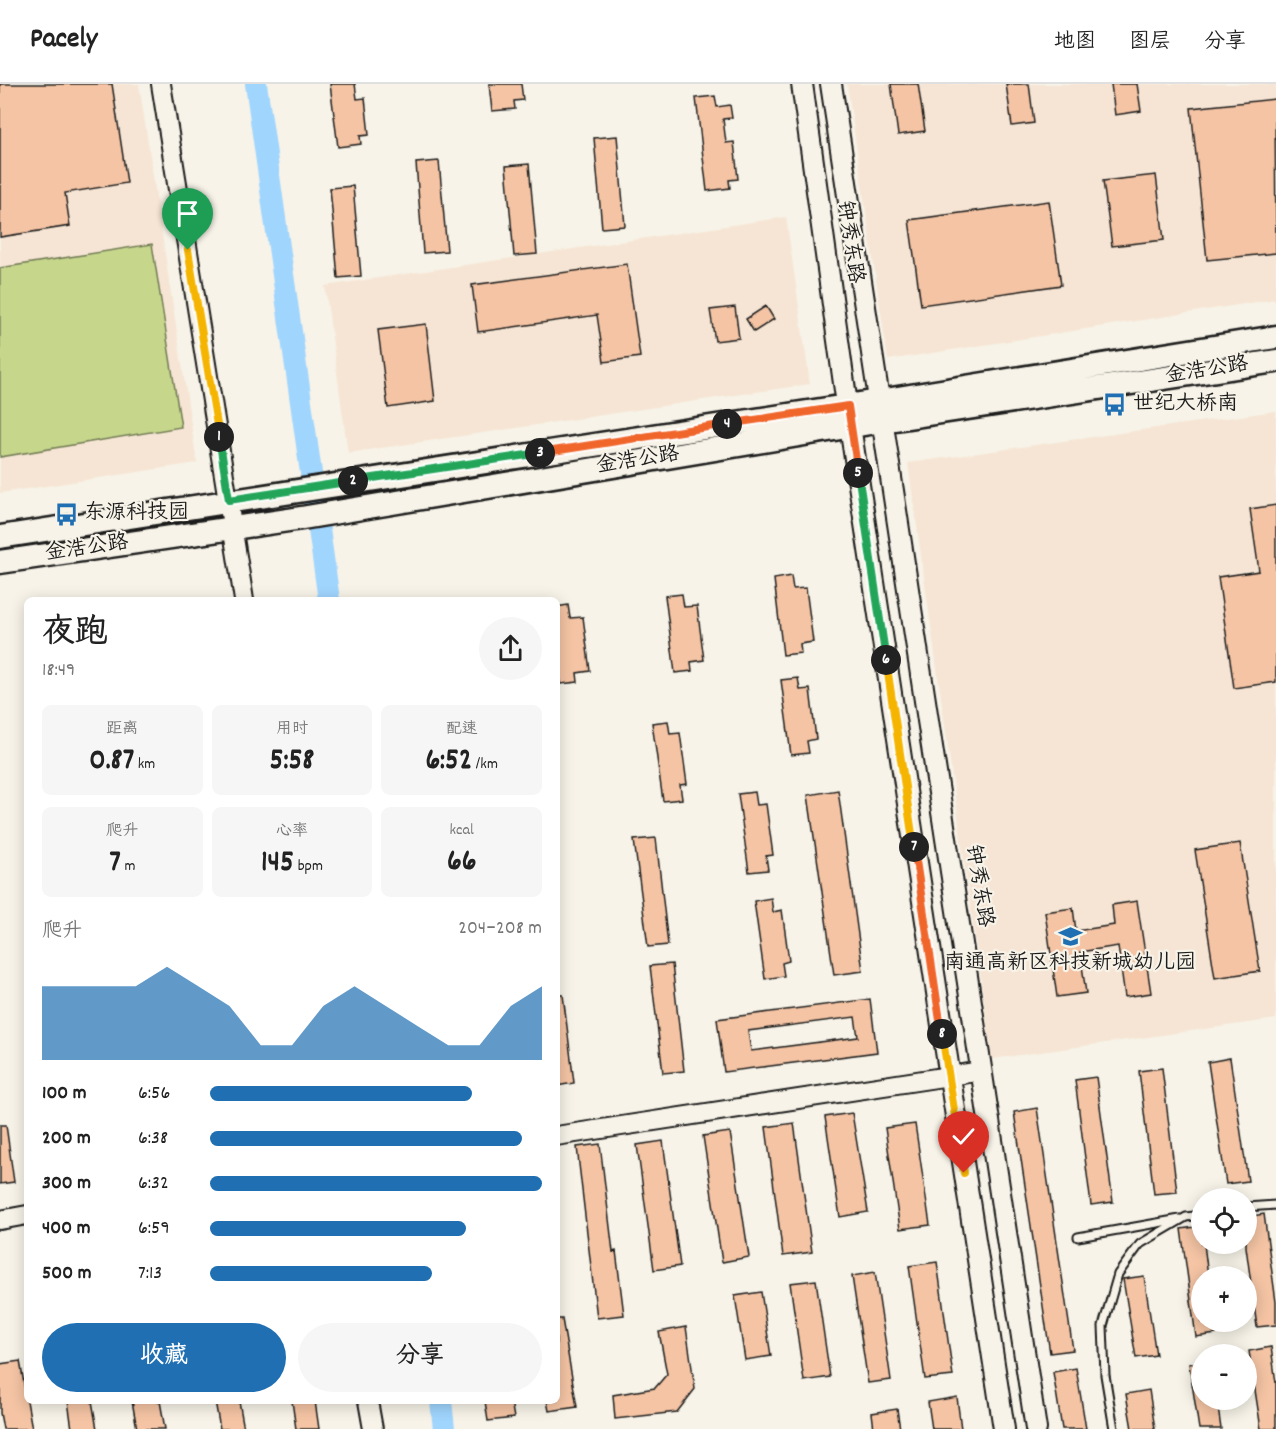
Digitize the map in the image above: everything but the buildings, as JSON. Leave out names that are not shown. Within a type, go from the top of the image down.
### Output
[{"type":"main road","name":"钟秀东路","points":[[802,84],[849,416],[1004,1429]]},
{"type":"main road","name":"钟秀东路","points":[[831,84],[1036,1429]]},
{"type":"main road","points":[[0,537],[334,484],[849,416],[1276,337]]},
{"type":"main road","name":"金浩公路","points":[[880,411],[1276,361]]},
{"type":"main road","name":"金浩公路","points":[[0,562],[338,512],[849,416]]},
{"type":"street","points":[[161,84],[244,597]]},
{"type":"street","points":[[560,1135],[982,1071]]},
{"type":"street","points":[[0,1220],[24,1216]]},
{"type":"street","points":[[368,1404],[372,1429]]},
{"type":"lane","points":[[1257,1206],[1276,1205]]},
{"type":"lane","points":[[1077,1238],[1191,1217]]},
{"type":"lane","points":[[1114,1429],[1106,1375],[1103,1326],[1118,1274],[1140,1244],[1186,1218]]},
{"type":"shaded area","name":"东源科技园","points":[[0,84],[139,84],[197,463],[0,493]]},
{"type":"shaded area","points":[[847,84],[1276,84],[1276,299],[888,360]]},
{"type":"shaded area","points":[[786,217],[810,384],[348,453],[325,286]]},
{"type":"shaded area","points":[[1276,411],[1276,1019],[992,1059],[908,463]]},
{"type":"green space","points":[[152,244],[181,427],[0,457],[0,268]]},
{"type":"waterway","points":[[256,84],[329,597]]},
{"type":"waterway","points":[[441,1404],[444,1429]]},
{"type":"place","name":"世纪大桥南","points":[[1115,405]]},
{"type":"place","name":"东源科技园","points":[[66,514]]},
{"type":"place","name":"南通高新区科技新城幼儿园","points":[[1070,936]]},
{"type":"route","points":[[188,250],[229,500],[848,406],[964,1173]]}]
